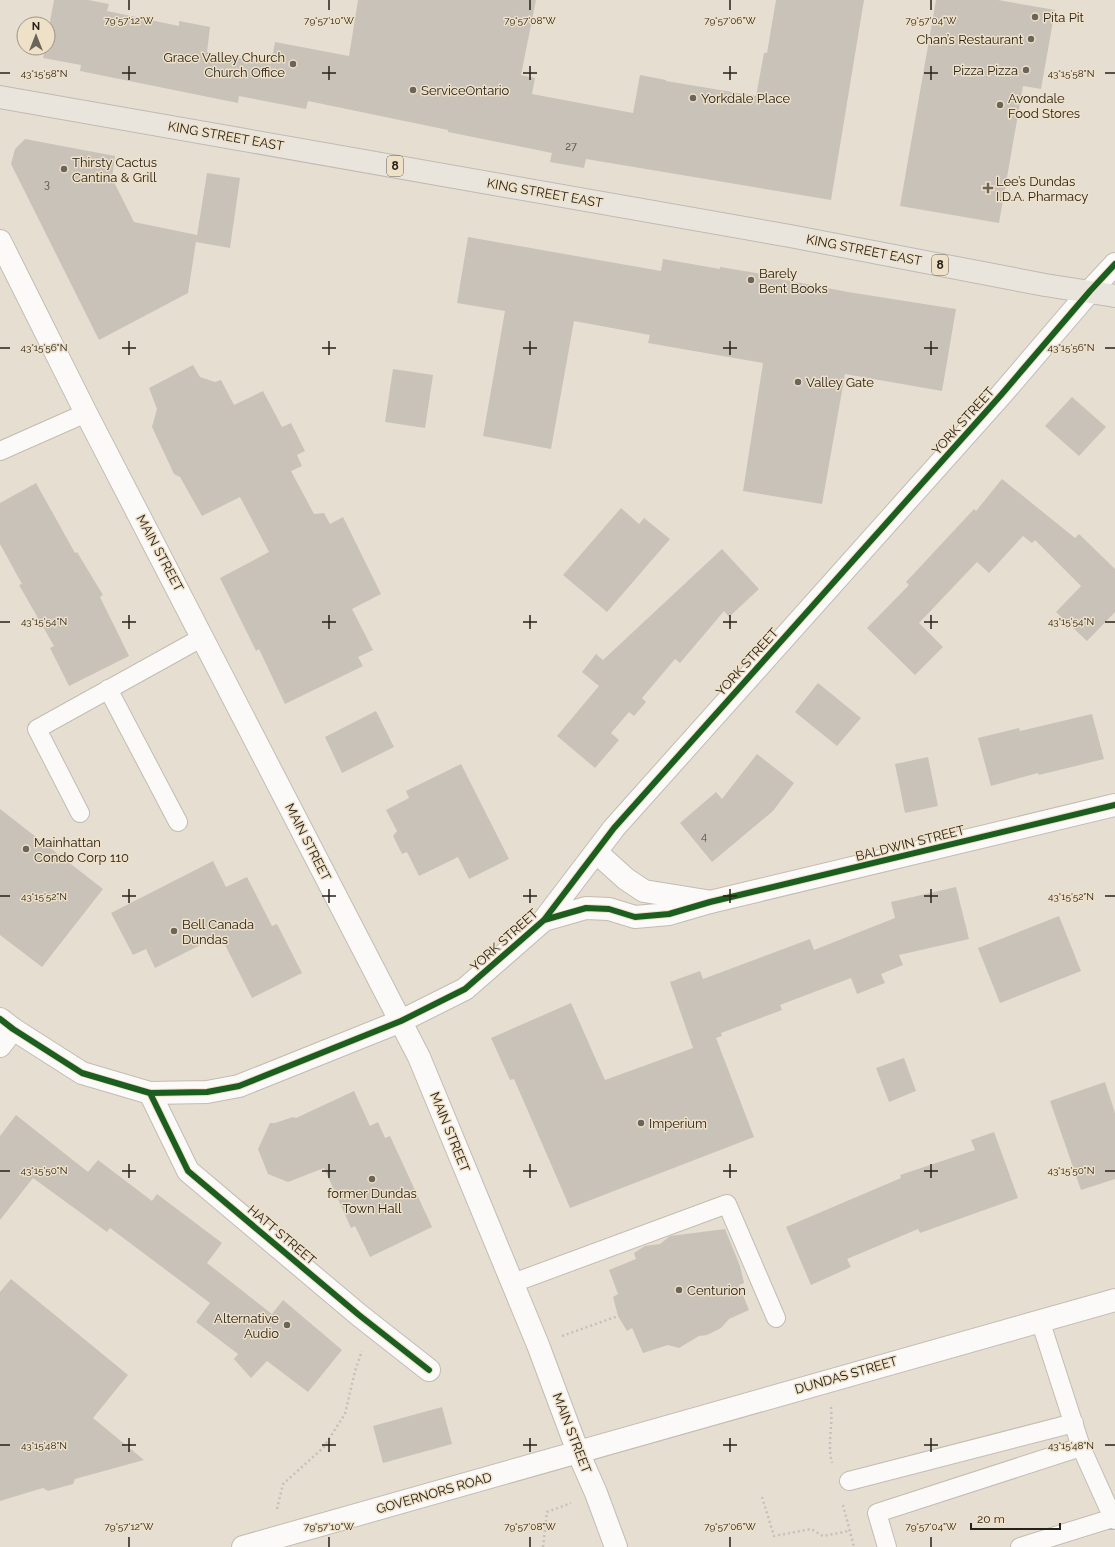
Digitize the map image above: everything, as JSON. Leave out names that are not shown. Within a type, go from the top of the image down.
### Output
[{"type":"main road","name":"KING STREET EAST","points":[[0,97],[774,233],[1045,285],[1090,291]]},
{"type":"main road","name":"8","points":[[1090,291],[1115,296]]},
{"type":"street","name":"MAIN STREET","points":[[0,241],[86,413],[420,1057],[538,1344],[578,1452],[596,1493],[616,1547]]},
{"type":"street","name":"YORK STREET","points":[[401,1021],[465,989],[544,920],[614,828],[996,401],[1115,264]]},
{"type":"street","name":"BALDWIN STREET","points":[[544,920],[586,908],[609,909],[635,917],[669,914],[710,902],[1115,805]]},
{"type":"street","points":[[596,852],[626,879],[644,891],[710,902]]},
{"type":"street","points":[[0,1046],[6,1024],[82,1073],[150,1093],[206,1092],[239,1086],[401,1021]]},
{"type":"street","name":"HATT STREET","points":[[150,1093],[188,1171],[428,1370]]},
{"type":"street","name":"DUNDAS STREET","points":[[578,1452],[1115,1300]]},
{"type":"street","name":"GOVERNORS ROAD","points":[[243,1547],[578,1452]]},
{"type":"lane","points":[[0,451],[86,413]]},
{"type":"lane","points":[[80,813],[37,729],[203,637]]},
{"type":"lane","points":[[108,689],[178,822]]},
{"type":"lane","points":[[513,1283],[727,1204],[776,1318]]},
{"type":"lane","points":[[1020,1547],[1114,1519],[1081,1447],[1040,1320]]},
{"type":"lane","points":[[849,1481],[1074,1423]]},
{"type":"lane","points":[[887,1547],[877,1513],[1081,1447]]},
{"type":"path","points":[[538,1344],[618,1316]]},
{"type":"path","points":[[269,1540],[283,1484],[323,1448],[345,1414],[355,1371],[371,1324]]},
{"type":"path","points":[[542,1547],[546,1512],[596,1493]]},
{"type":"path","points":[[762,1497],[774,1536],[812,1529],[823,1536],[849,1531]]},
{"type":"building","points":[[54,0],[88,0],[109,4],[107,11],[179,26],[179,21],[210,27],[207,52],[271,64],[275,42],[349,56],[358,0],[536,0],[521,75],[535,78],[532,94],[633,113],[640,75],[666,81],[756,96],[764,53],[767,53],[776,0],[864,0],[831,200],[586,159],[584,168],[550,162],[552,153],[308,101],[306,109],[239,96],[238,103],[80,71],[81,65],[43,58],[43,56],[56,56],[56,16],[51,16]]},
{"type":"building","points":[[936,0],[998,0],[1055,10],[1041,89],[1023,86],[999,223],[900,206]]},
{"type":"building","points":[[25,139],[115,156],[112,178],[134,222],[197,235],[188,293],[99,340],[11,164],[15,149]]},
{"type":"building","points":[[207,173],[240,178],[230,248],[196,242]]},
{"type":"building","points":[[468,237],[661,271],[663,259],[720,269],[720,267],[775,276],[775,278],[848,292],[956,309],[942,391],[845,374],[822,504],[743,491],[763,363],[648,343],[650,335],[574,321],[551,449],[483,436],[505,311],[457,303]]},
{"type":"building","points":[[193,365],[200,377],[215,382],[221,380],[234,405],[263,391],[282,427],[291,423],[305,451],[297,455],[302,466],[291,471],[314,514],[324,513],[330,524],[343,517],[381,594],[352,609],[373,650],[358,657],[363,666],[285,704],[259,649],[256,651],[220,578],[269,552],[240,497],[202,516],[180,477],[174,474],[152,427],[157,409],[149,388]]},
{"type":"building","points":[[393,369],[433,375],[425,428],[385,422]]},
{"type":"building","points":[[1072,397],[1106,427],[1079,456],[1045,426]]},
{"type":"building","points":[[1002,479],[1075,538],[1079,534],[1115,569],[1115,612],[1087,641],[1056,612],[1081,586],[1035,540],[1032,543],[1023,536],[989,573],[977,562],[919,623],[943,647],[915,675],[867,628],[909,585],[906,582],[974,509],[976,511]]},
{"type":"building","points":[[36,483],[75,553],[77,552],[103,595],[100,597],[129,656],[69,686],[50,648],[54,646],[19,585],[22,584],[0,544],[0,503]]},
{"type":"building","points":[[621,508],[639,524],[644,518],[670,539],[607,612],[563,575]]},
{"type":"building","points":[[722,549],[759,589],[729,617],[724,611],[680,663],[675,659],[642,698],[646,702],[634,716],[629,712],[611,733],[619,740],[595,768],[557,736],[599,686],[582,672],[596,654],[603,660]]},
{"type":"building","points":[[818,683],[861,718],[837,746],[795,712]]},
{"type":"building","points":[[376,711],[394,747],[342,773],[325,737]]},
{"type":"building","points":[[1092,714],[1104,759],[1039,775],[1038,773],[991,786],[978,738],[1019,728],[1020,731]]},
{"type":"building","points":[[757,754],[794,783],[773,811],[712,862],[680,823],[716,792],[722,799]]},
{"type":"building","points":[[928,757],[938,806],[905,813],[895,764]]},
{"type":"building","points":[[461,764],[509,859],[469,879],[458,857],[419,876],[407,852],[402,854],[393,836],[397,831],[386,810],[409,798],[406,791]]},
{"type":"building","name":"Mainhattan Condo Corp 110","points":[[0,809],[103,889],[42,967],[0,935]]},
{"type":"building","name":"Bell Canada Dundas","points":[[213,861],[226,887],[247,877],[272,926],[277,924],[302,973],[252,998],[220,935],[155,968],[146,949],[133,955],[111,913]]},
{"type":"building","points":[[956,887],[969,939],[899,955],[903,965],[881,974],[885,983],[857,994],[851,978],[780,1005],[782,1010],[721,1033],[722,1036],[716,1038],[754,1137],[570,1208],[514,1079],[510,1080],[491,1038],[571,1003],[605,1080],[693,1048],[670,982],[700,971],[703,979],[810,939],[814,950],[895,918],[891,902]]},
{"type":"building","points":[[1059,916],[1081,971],[1000,1003],[978,948]]},
{"type":"building","points":[[904,1058],[916,1091],[889,1102],[876,1068]]},
{"type":"building","points":[[1105,1082],[1115,1113],[1115,1179],[1081,1190],[1050,1101]]},
{"type":"building","name":"former Dundas Town Hall","points":[[354,1091],[370,1126],[378,1122],[385,1138],[390,1136],[432,1227],[370,1257],[355,1226],[351,1228],[324,1168],[288,1182],[268,1174],[258,1149],[270,1123],[275,1123],[293,1117],[296,1118]]},
{"type":"building","points":[[16,1115],[88,1172],[98,1160],[152,1201],[157,1194],[222,1243],[207,1263],[272,1314],[283,1300],[342,1350],[308,1392],[267,1361],[251,1378],[234,1359],[238,1354],[196,1322],[210,1303],[110,1228],[107,1232],[33,1178],[0,1220],[0,1136]]},
{"type":"building","points":[[994,1132],[1018,1198],[920,1233],[918,1229],[847,1259],[851,1267],[811,1285],[786,1227],[901,1178],[900,1175],[975,1150],[971,1140]]},
{"type":"building","name":"Centurion","points":[[725,1229],[740,1266],[744,1283],[739,1285],[749,1310],[729,1319],[721,1328],[707,1335],[699,1336],[679,1348],[668,1345],[643,1353],[632,1328],[627,1331],[618,1316],[613,1297],[618,1294],[609,1270],[636,1259],[634,1253],[645,1246],[660,1244],[670,1236]]},
{"type":"building","points":[[11,1279],[128,1375],[93,1418],[144,1460],[75,1479],[73,1484],[48,1491],[43,1488],[0,1501],[0,1292]]},
{"type":"building","points":[[442,1407],[452,1444],[383,1463],[373,1426]]},
{"type":"cycle path","points":[[0,1019],[13,1029],[82,1073],[150,1093],[207,1092],[239,1086],[401,1021],[465,989],[544,920],[614,828],[1001,395],[1115,264]]},
{"type":"cycle path","points":[[544,920],[586,908],[609,909],[635,917],[669,914],[710,902],[1115,805]]},
{"type":"cycle path","points":[[150,1093],[188,1171],[359,1315],[429,1370]]},
{"type":"place","name":"Pita Pit","points":[[1035,17]]},
{"type":"place","name":"Chan’s Restaurant","points":[[1031,39]]},
{"type":"place","name":"Grace Valley Church Church Office","points":[[293,64]]},
{"type":"place","name":"Pizza Pizza","points":[[1026,70]]},
{"type":"place","name":"ServiceOntario","points":[[413,90]]},
{"type":"place","name":"Yorkdale Place","points":[[693,98]]},
{"type":"place","name":"Avondale Food Stores","points":[[1000,105]]},
{"type":"place","name":"Thirsty Cactus Cantina & Grill","points":[[64,169]]},
{"type":"place","name":"Lee’s Dundas I.D.A. Pharmacy","points":[[988,188]]},
{"type":"place","name":"Barely Bent Books","points":[[751,280]]},
{"type":"place","name":"Valley Gate","points":[[798,382]]},
{"type":"place","name":"Mainhattan Condo Corp 110","points":[[26,849]]},
{"type":"place","name":"Bell Canada Dundas","points":[[174,931]]},
{"type":"place","name":"Imperium","points":[[641,1123]]},
{"type":"place","name":"former Dundas Town Hall","points":[[372,1179]]},
{"type":"place","name":"Centurion","points":[[679,1290]]},
{"type":"place","name":"Alternative Audio","points":[[287,1325]]}]
